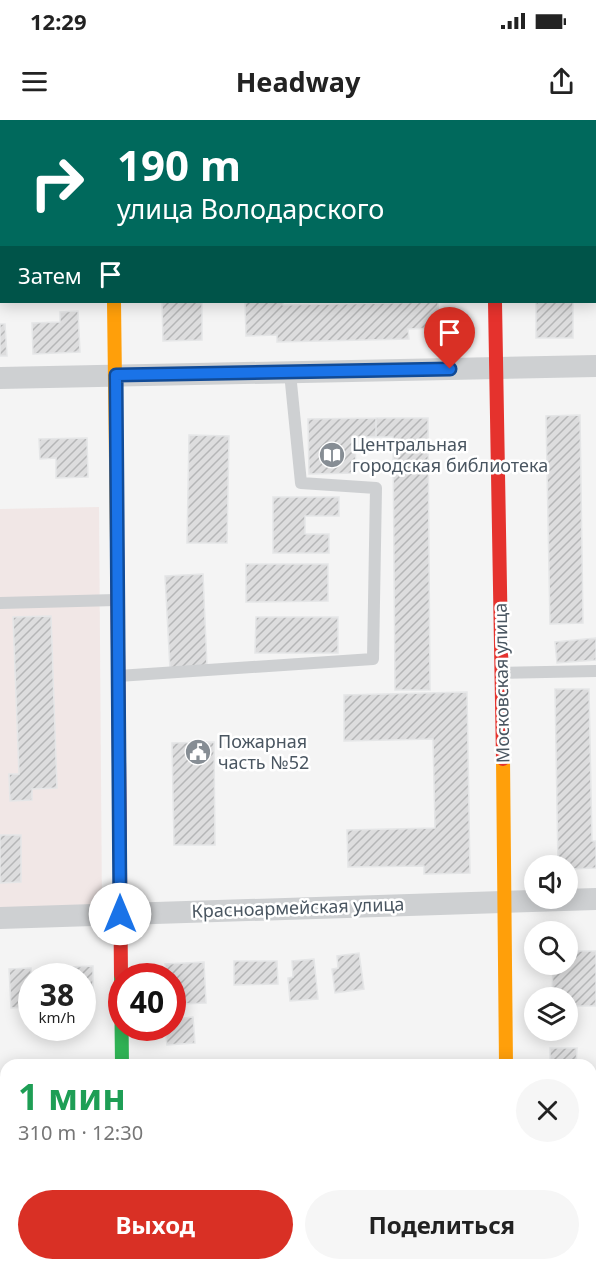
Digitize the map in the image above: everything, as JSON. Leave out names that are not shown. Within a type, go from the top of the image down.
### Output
[{"type":"street","points":[[114,303],[122,1059]]},
{"type":"street","name":"Московская улица","points":[[495,303],[506,1059]]},
{"type":"street","points":[[0,378],[596,366]]},
{"type":"street","name":"Красноармейская улица","points":[[0,918],[596,899]]},
{"type":"lane","points":[[118,676],[374,659],[376,488],[301,483],[290,373]]},
{"type":"lane","points":[[0,603],[117,600]]},
{"type":"lane","points":[[502,673],[596,671]]},
{"type":"shaded area","points":[[99,507],[102,907],[0,909],[0,509]]},
{"type":"building","points":[[162,303],[202,303],[202,340],[163,341]]},
{"type":"building","points":[[245,303],[283,303],[283,305],[438,303],[439,328],[408,329],[409,339],[277,342],[277,335],[246,336]]},
{"type":"building","points":[[536,303],[573,303],[573,338],[536,338]]},
{"type":"building","points":[[78,311],[80,352],[33,354],[32,323],[60,322],[60,312]]},
{"type":"building","points":[[0,324],[5,324],[7,356],[0,356]]},
{"type":"building","points":[[580,415],[583,623],[550,624],[546,416]]},
{"type":"building","name":"Центральная городская библиотека","points":[[376,418],[376,437],[355,437],[356,473],[309,474],[308,419]]},
{"type":"building","points":[[376,418],[428,418],[430,690],[395,690],[393,437],[376,437]]},
{"type":"building","points":[[189,435],[229,436],[227,543],[187,543]]},
{"type":"building","points":[[87,438],[88,477],[56,478],[56,458],[40,459],[39,439]]},
{"type":"building","points":[[273,497],[339,497],[339,516],[305,516],[305,534],[329,534],[329,553],[273,553]]},
{"type":"building","points":[[246,564],[328,564],[328,601],[246,602]]},
{"type":"building","points":[[203,574],[207,667],[170,669],[165,576]]},
{"type":"building","points":[[51,616],[57,788],[32,789],[32,800],[10,801],[9,774],[19,774],[13,617]]},
{"type":"building","points":[[256,617],[338,617],[338,653],[255,653]]},
{"type":"building","points":[[596,638],[596,660],[557,663],[555,642]]},
{"type":"building","points":[[555,689],[589,689],[592,841],[596,841],[596,868],[578,869],[578,855],[558,855]]},
{"type":"building","points":[[467,692],[470,873],[424,874],[424,866],[348,867],[347,830],[435,828],[433,739],[344,741],[344,695]]},
{"type":"building","points":[[214,742],[215,845],[174,845],[172,743]]},
{"type":"building","points":[[0,835],[21,835],[21,882],[0,883]]},
{"type":"building","points":[[578,951],[596,951],[596,1006],[578,1006],[578,987],[552,987],[553,975],[578,975]]},
{"type":"building","points":[[359,953],[364,989],[335,993],[332,969],[338,968],[337,956]]},
{"type":"building","points":[[314,959],[318,999],[290,1001],[288,978],[293,977],[292,961]]},
{"type":"building","points":[[234,961],[277,961],[278,984],[234,985]]},
{"type":"building","points":[[204,962],[206,1003],[186,1004],[184,963]]},
{"type":"building","points":[[9,969],[18,969],[18,1008],[11,1008]]},
{"type":"building","points":[[193,1017],[195,1043],[167,1045],[167,1041],[186,1041],[186,1018]]},
{"type":"building","points":[[550,1048],[577,1048],[576,1059],[550,1059]]},
{"type":"traffic: fast","points":[[122,1041],[122,1059]]},
{"type":"traffic: slow","points":[[114,303],[117,541]]},
{"type":"traffic: slow","points":[[503,759],[506,1059]]},
{"type":"traffic: jam","points":[[495,303],[503,759]]},
{"type":"traffic: jam","points":[[117,541],[121,963]]},
{"type":"place","name":"Центральная городская библиотека","points":[[332,455]]},
{"type":"place","name":"Пожарная часть №52","points":[[198,752]]},
{"type":"route","points":[[120,914],[116,375],[450,369]]}]
